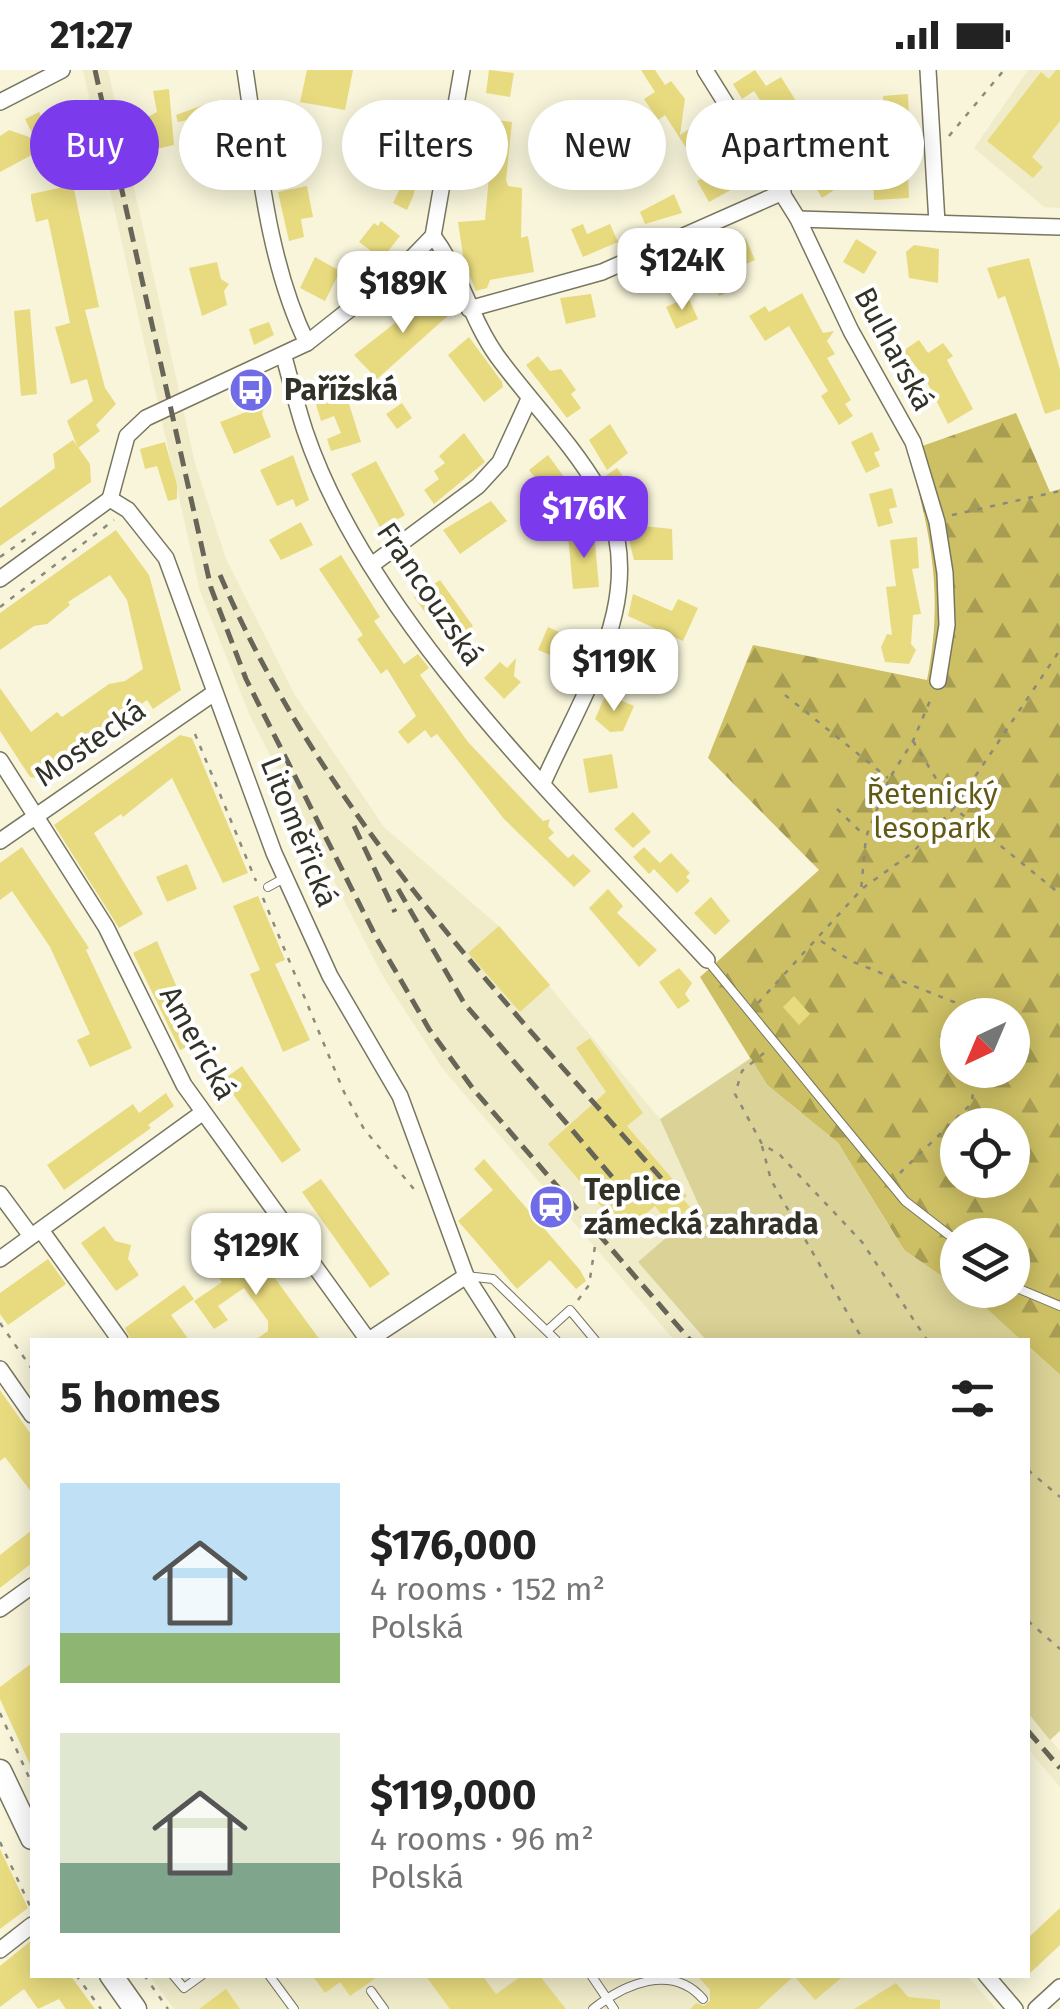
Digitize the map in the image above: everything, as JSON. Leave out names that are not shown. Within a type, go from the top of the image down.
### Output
[{"type":"street","points":[[0,102],[62,70]]},
{"type":"street","points":[[245,70],[264,194],[294,317],[307,343]]},
{"type":"street","points":[[0,579],[110,499],[127,436],[146,418],[307,343],[402,268],[433,236],[462,70]]},
{"type":"street","name":"Bulharská","points":[[705,70],[798,218],[852,331],[913,442],[937,522],[947,625],[938,681]]},
{"type":"street","points":[[928,70],[937,223]]},
{"type":"street","points":[[469,309],[602,272],[782,192]]},
{"type":"street","points":[[798,218],[1060,228]]},
{"type":"street","points":[[433,236],[454,263],[469,309],[529,399],[598,488],[617,529],[624,566],[616,617],[543,783]]},
{"type":"street","name":"Francouzská","points":[[284,357],[306,433],[373,564],[432,652],[543,783],[707,960]]},
{"type":"street","points":[[373,564],[478,486],[500,462],[529,399]]},
{"type":"street","name":"Litoměřická","points":[[110,499],[128,510],[166,558],[286,877],[330,976],[400,1096],[466,1276],[506,1338]]},
{"type":"street","name":"Mostecká","points":[[0,842],[214,693]]},
{"type":"street","name":"Americká","points":[[0,760],[106,927],[184,1086],[368,1338]]},
{"type":"street","points":[[0,1259],[202,1113]]},
{"type":"street","points":[[0,1194],[36,1233],[118,1338]]},
{"type":"street","points":[[372,1338],[466,1276]]},
{"type":"street","points":[[0,1369],[30,1412]]},
{"type":"street","points":[[0,1609],[30,1587]]},
{"type":"street","points":[[0,1771],[30,1834]]},
{"type":"street","points":[[0,1950],[30,1927]]},
{"type":"street","points":[[113,1978],[135,2009]]},
{"type":"street","points":[[989,1978],[1015,2009]]},
{"type":"street","points":[[1036,2009],[1060,1987]]},
{"type":"lane","points":[[268,886],[286,877]]},
{"type":"lane","points":[[707,960],[905,1201],[940,1228]]},
{"type":"lane","points":[[466,1276],[493,1279],[554,1338]]},
{"type":"lane","points":[[1030,1294],[1060,1306]]},
{"type":"lane","points":[[548,1330],[570,1310],[593,1338]]},
{"type":"lane","points":[[176,1978],[184,1988],[198,1978]]},
{"type":"lane","points":[[271,1978],[294,2009]]},
{"type":"lane","points":[[593,1978],[614,2009]]},
{"type":"lane","points":[[593,2009],[618,1990],[672,1979],[703,1999]]},
{"type":"lane","points":[[371,1991],[384,2009]]},
{"type":"path","points":[[932,156],[1004,70]]},
{"type":"path","points":[[937,522],[1060,491]]},
{"type":"path","points":[[0,607],[128,510]]},
{"type":"path","points":[[0,557],[45,525]]},
{"type":"path","points":[[750,1012],[819,940],[860,890],[912,853],[954,808],[1060,650]]},
{"type":"path","points":[[860,890],[866,838],[889,779],[914,741],[938,681]]},
{"type":"path","points":[[784,695],[889,779]]},
{"type":"path","points":[[196,734],[344,1092],[364,1128],[426,1203]]},
{"type":"path","points":[[914,741],[954,808],[1060,894]]},
{"type":"path","points":[[837,810],[866,838]]},
{"type":"path","points":[[819,940],[851,960],[944,998]]},
{"type":"path","points":[[775,1044],[742,1071],[735,1094],[762,1144],[771,1180],[862,1338]]},
{"type":"path","points":[[890,1182],[972,1102],[974,1088]]},
{"type":"path","points":[[762,1144],[780,1155],[862,1242],[927,1338]]},
{"type":"path","points":[[570,1310],[590,1285],[595,1246]]},
{"type":"path","points":[[0,1324],[30,1366]]},
{"type":"path","points":[[1030,1472],[1060,1498]]},
{"type":"path","points":[[1030,1623],[1060,1650]]},
{"type":"path","points":[[0,1713],[30,1780]]},
{"type":"path","points":[[0,1842],[30,1907]]},
{"type":"path","points":[[78,1978],[101,2009]]},
{"type":"path","points":[[146,1978],[168,2009]]},
{"type":"shaded area","points":[[83,70],[108,70],[115,100],[90,100]]},
{"type":"shaded area","points":[[1028,70],[1060,70],[1060,208],[1044,207],[974,148]]},
{"type":"shaded area","points":[[110,190],[135,190],[195,463],[226,559],[295,695],[384,827],[499,926],[660,1119],[700,1208],[638,1262],[704,1338],[672,1338],[442,1068],[382,975],[250,716],[200,591]]},
{"type":"shaded area","points":[[751,1058],[767,1085],[838,1143],[904,1250],[940,1275],[940,1308],[986,1308],[1019,1338],[704,1338],[638,1262],[700,1208],[660,1119]]},
{"type":"shaded area","points":[[1030,1348],[1060,1375],[1060,1731],[1050,1740],[1030,1715]]},
{"type":"shaded area","points":[[1030,1715],[1060,1751],[1060,1787],[1030,1751]]},
{"type":"shaded area","points":[[151,1978],[970,1978],[996,2009],[174,2009]]},
{"type":"green space","name":"Řetenický lesopark","points":[[1016,413],[1050,492],[1060,489],[1060,1375],[1030,1348],[1030,1338],[1019,1338],[983,1308],[1030,1308],[1030,1218],[940,1218],[940,1275],[904,1250],[838,1143],[767,1085],[700,977],[819,870],[708,758],[753,645],[927,680],[935,592],[929,538],[908,451]]},
{"type":"building","points":[[307,70],[353,70],[342,109],[322,106],[322,100],[300,100]]},
{"type":"building","points":[[489,70],[514,73],[510,97],[486,93]]},
{"type":"building","points":[[641,70],[655,70],[665,85],[671,81],[685,99],[680,135],[686,131],[686,148],[666,117],[666,100],[644,99],[655,92]]},
{"type":"building","points":[[755,70],[766,86],[781,77],[795,100],[760,100],[754,91],[742,99],[733,84]]},
{"type":"building","points":[[1060,70],[1060,121],[1032,157],[1043,167],[1033,178],[987,141],[1041,72],[1049,79]]},
{"type":"building","points":[[169,89],[174,145],[159,148],[159,100],[155,100],[153,91]]},
{"type":"building","points":[[908,94],[908,100],[883,100],[883,96]]},
{"type":"building","points":[[508,121],[512,122],[508,161]]},
{"type":"building","points":[[9,130],[30,137],[30,156],[0,172],[0,136]]},
{"type":"building","points":[[522,188],[521,238],[528,236],[534,272],[490,280],[487,288],[476,291],[464,262],[458,222],[485,220],[488,190]]},
{"type":"building","points":[[74,190],[99,307],[85,310],[105,388],[116,404],[96,425],[100,431],[78,448],[67,421],[93,401],[87,379],[71,384],[55,327],[70,323],[48,219],[36,222],[31,194]]},
{"type":"building","points":[[308,190],[313,217],[301,219],[304,237],[289,241],[278,192]]},
{"type":"building","points":[[399,190],[414,190],[407,210],[393,203]]},
{"type":"building","points":[[702,190],[731,190],[709,202]]},
{"type":"building","points":[[817,190],[834,190],[822,198]]},
{"type":"building","points":[[874,190],[909,190],[909,198],[874,200]]},
{"type":"building","points":[[674,194],[682,213],[645,224],[640,212]]},
{"type":"building","points":[[381,221],[400,236],[382,259],[359,242],[374,223],[378,226]]},
{"type":"building","points":[[583,224],[587,234],[610,224],[618,242],[583,257],[571,229]]},
{"type":"building","points":[[712,237],[717,247],[746,239],[755,260],[732,270],[736,288],[719,296],[699,242]]},
{"type":"building","points":[[856,239],[877,252],[864,274],[843,262]]},
{"type":"building","points":[[914,245],[939,249],[938,283],[909,278],[906,252]]},
{"type":"building","points":[[315,257],[340,271],[325,301],[300,288]]},
{"type":"building","points":[[1029,258],[1060,370],[1060,409],[1045,414],[1005,296],[998,299],[987,268]]},
{"type":"building","points":[[217,262],[221,279],[229,284],[224,291],[227,305],[202,316],[189,268]]},
{"type":"building","points":[[435,292],[451,313],[377,379],[354,355]]},
{"type":"building","points":[[802,293],[823,333],[834,331],[827,341],[835,354],[827,358],[851,400],[845,404],[853,416],[839,425],[821,396],[828,391],[789,326],[765,341],[749,316],[765,306],[769,312]]},
{"type":"building","points":[[591,294],[596,317],[566,324],[560,298]]},
{"type":"building","points":[[688,297],[698,319],[676,329],[666,307]]},
{"type":"building","points":[[30,309],[37,394],[21,396],[14,311]]},
{"type":"building","points":[[269,322],[274,335],[254,345],[249,329]]},
{"type":"building","points":[[469,337],[502,382],[503,387],[484,402],[448,355]]},
{"type":"building","points":[[919,340],[928,353],[943,343],[953,356],[947,360],[973,409],[948,424],[924,376],[903,351]]},
{"type":"building","points":[[538,356],[550,371],[561,369],[576,390],[571,394],[581,408],[567,418],[526,365]]},
{"type":"building","points":[[270,387],[262,414],[271,437],[234,454],[220,422],[251,410]]},
{"type":"building","points":[[344,388],[361,442],[331,451],[327,439],[341,433],[334,416],[321,421],[314,398]]},
{"type":"building","points":[[402,403],[412,418],[397,429],[386,414]]},
{"type":"building","points":[[610,424],[628,453],[607,470],[589,440]]},
{"type":"building","points":[[872,432],[880,450],[874,453],[880,466],[866,473],[851,442]]},
{"type":"building","points":[[464,433],[485,462],[434,504],[424,490],[439,479],[434,471],[445,463],[439,456]]},
{"type":"building","points":[[73,440],[90,464],[91,482],[0,546],[0,508],[55,468],[53,454]]},
{"type":"building","points":[[165,442],[177,485],[177,499],[168,501],[157,466],[145,469],[140,449]]},
{"type":"building","points":[[293,455],[309,500],[296,507],[293,499],[277,506],[260,470]]},
{"type":"building","points":[[548,455],[586,507],[574,516],[564,503],[558,507],[529,470]]},
{"type":"building","points":[[376,461],[405,515],[381,529],[351,474]]},
{"type":"building","points":[[617,468],[639,498],[634,501],[643,526],[672,529],[673,560],[634,560],[622,510],[604,477]]},
{"type":"building","points":[[892,488],[897,507],[889,509],[893,523],[878,527],[869,494]]},
{"type":"building","points":[[491,501],[507,521],[460,554],[443,530]]},
{"type":"building","points":[[301,522],[313,545],[281,560],[269,540]]},
{"type":"building","points":[[116,530],[149,575],[181,690],[153,709],[147,700],[36,778],[30,777],[0,731],[0,688],[31,732],[57,712],[62,717],[109,684],[125,681],[143,669],[127,600],[110,575],[68,602],[70,605],[47,624],[34,626],[0,650],[0,613]]},
{"type":"building","points":[[594,533],[599,587],[573,589],[568,535]]},
{"type":"building","points":[[917,537],[919,568],[912,569],[921,614],[913,615],[911,644],[916,650],[909,664],[885,662],[881,647],[887,634],[892,635],[886,587],[896,586],[890,540]]},
{"type":"building","points":[[341,555],[380,617],[374,621],[404,664],[418,654],[429,668],[420,675],[468,742],[543,821],[550,819],[548,826],[554,833],[548,838],[568,858],[573,854],[591,871],[574,887],[504,819],[437,734],[431,738],[425,730],[408,744],[398,732],[416,716],[387,669],[381,674],[357,639],[363,635],[319,569]]},
{"type":"building","points":[[440,580],[473,626],[462,634],[476,653],[462,664],[414,597]]},
{"type":"building","points":[[633,594],[672,611],[678,599],[698,608],[683,641],[628,616]]},
{"type":"building","points":[[548,627],[575,639],[578,646],[572,659],[565,661],[538,650]]},
{"type":"building","points":[[625,644],[647,654],[642,675],[639,673],[636,680],[614,670],[614,658]]},
{"type":"building","points":[[516,658],[514,676],[521,682],[504,699],[484,678],[500,662],[507,668]]},
{"type":"building","points":[[606,694],[634,706],[623,731],[610,732],[595,719]]},
{"type":"building","points":[[180,735],[192,738],[248,873],[223,883],[172,778],[123,817],[121,814],[94,833],[143,914],[119,928],[54,825]]},
{"type":"building","points":[[612,754],[618,788],[589,793],[583,759]]},
{"type":"building","points":[[633,812],[651,832],[633,848],[614,829]]},
{"type":"building","points":[[22,847],[89,948],[86,950],[132,1048],[90,1067],[77,1040],[90,1034],[50,947],[12,891],[0,900],[0,863]]},
{"type":"building","points":[[644,847],[660,863],[671,853],[690,873],[686,877],[690,881],[677,893],[654,869],[649,874],[633,857]]},
{"type":"building","points":[[187,864],[197,889],[167,902],[156,877]]},
{"type":"building","points":[[608,889],[623,906],[617,913],[657,950],[639,967],[589,908]]},
{"type":"building","points":[[258,896],[285,960],[275,964],[310,1040],[283,1052],[250,974],[260,970],[233,906]]},
{"type":"building","points":[[711,897],[730,921],[715,935],[694,913]]},
{"type":"building","points":[[499,926],[550,985],[520,1012],[468,953]]},
{"type":"building","points":[[157,941],[200,1041],[180,1050],[133,953]]},
{"type":"building","points":[[679,968],[692,983],[685,994],[690,1001],[678,1009],[659,982]]},
{"type":"building","points":[[794,996],[810,1014],[799,1025],[783,1007]]},
{"type":"building","points":[[590,1038],[643,1113],[627,1126],[687,1196],[683,1199],[690,1207],[670,1225],[655,1206],[624,1233],[548,1144],[606,1092],[576,1048]]},
{"type":"building","points":[[242,1066],[301,1150],[282,1163],[223,1080]]},
{"type":"building","points":[[166,1093],[174,1106],[148,1125],[151,1128],[64,1190],[47,1165],[133,1104],[139,1113]]},
{"type":"building","points":[[484,1159],[580,1270],[586,1281],[576,1289],[550,1260],[517,1289],[458,1221],[493,1190],[474,1169]]},
{"type":"building","points":[[321,1179],[390,1274],[370,1288],[302,1192]]},
{"type":"building","points":[[104,1226],[115,1241],[131,1245],[128,1259],[139,1275],[116,1291],[81,1243]]},
{"type":"building","points":[[250,1245],[319,1338],[258,1338],[268,1331],[268,1321],[244,1288],[218,1306],[228,1320],[214,1329],[194,1301],[222,1282],[214,1271]]},
{"type":"building","points":[[48,1259],[66,1284],[8,1325],[0,1314],[0,1293]]},
{"type":"building","points":[[184,1285],[194,1299],[171,1315],[188,1338],[130,1338],[125,1328]]},
{"type":"building","points":[[0,1390],[30,1433],[30,1490],[5,1457],[0,1461]]},
{"type":"building","points":[[30,1532],[30,1565],[0,1588],[0,1555]]},
{"type":"building","points":[[30,1664],[30,1765],[0,1699],[0,1687]]},
{"type":"building","points":[[0,1849],[28,1908],[0,1929]]},
{"type":"building","points":[[1060,1908],[1060,1945],[1030,1973],[1030,1936]]},
{"type":"building","points":[[30,1942],[30,1978],[72,1978],[95,2009],[66,2009],[59,1999],[38,2009],[24,1989],[0,2007],[0,1966]]},
{"type":"building","points":[[314,1978],[376,1978],[350,1996],[340,1982],[325,1993]]},
{"type":"building","points":[[427,1978],[484,1978],[496,1994],[519,1978],[541,1978],[566,2009],[450,2009]]},
{"type":"building","points":[[700,1978],[792,1978],[758,2009],[690,2009],[696,2003],[704,2006],[710,2001],[710,1990]]},
{"type":"building","points":[[796,1978],[841,1978],[815,2000]]},
{"type":"building","points":[[896,1983],[908,1997],[940,2000],[940,2009],[854,2009]]},
{"type":"building","points":[[226,1989],[240,2009],[199,2009]]},
{"type":"railway","points":[[95,70],[211,588],[246,679],[377,939],[429,1029],[474,1090],[688,1338]]},
{"type":"railway","points":[[220,575],[262,662],[311,746],[365,826],[485,978],[677,1196]]},
{"type":"railway","points":[[354,826],[395,912]]},
{"type":"railway","points":[[398,889],[464,1003],[625,1192]]},
{"type":"railway","points":[[1030,1733],[1060,1768]]},
{"type":"place","name":"Pařížská","points":[[251,390]]},
{"type":"place","name":"Teplice zámecká zahrada","points":[[551,1207]]}]
